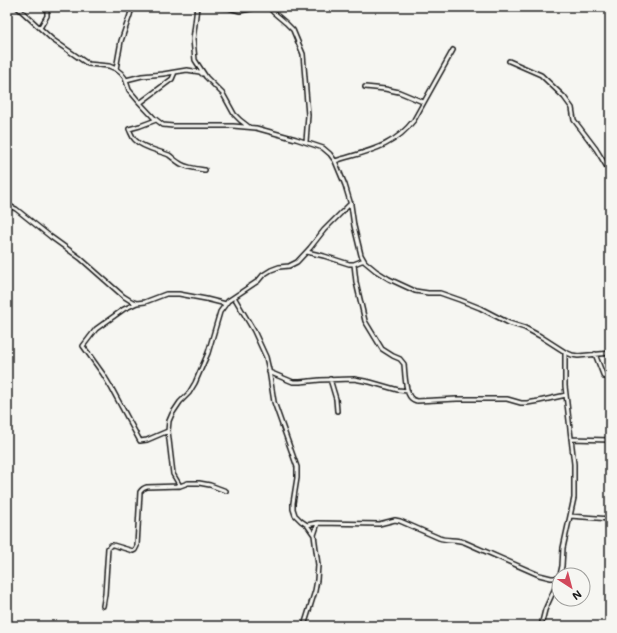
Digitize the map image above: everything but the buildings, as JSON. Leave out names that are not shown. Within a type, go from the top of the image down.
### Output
[{"type":"street","points":[[17,7],[52,40],[88,64],[109,66],[121,73],[130,90],[140,103],[160,123],[167,126],[219,125],[256,128],[323,148],[335,161],[346,185],[361,255],[364,260],[376,271],[389,279],[416,291],[440,293],[480,308],[509,323],[525,328],[572,355],[578,356],[610,353]]},
{"type":"street","points":[[40,28],[47,16],[47,7]]},
{"type":"street","points":[[116,69],[120,41],[132,7]]},
{"type":"street","points":[[196,7],[193,39],[194,52],[195,60],[204,75]]},
{"type":"street","points":[[217,7],[240,11],[257,7]]},
{"type":"street","points":[[269,7],[292,30],[303,54],[308,115],[306,142]]},
{"type":"street","points":[[335,161],[386,145],[400,136],[414,120],[453,50]]},
{"type":"street","points":[[509,61],[541,75],[564,97],[572,108],[574,120],[596,149],[610,172]]},
{"type":"street","points":[[126,80],[142,76],[188,70],[200,72],[223,94],[234,114],[249,127]]},
{"type":"street","points":[[140,103],[172,79],[175,72]]},
{"type":"street","points":[[365,87],[399,92],[423,102]]},
{"type":"street","points":[[156,120],[129,129],[135,140],[164,155],[168,155],[184,166],[205,170]]},
{"type":"street","points":[[180,486],[173,474],[168,431],[169,422],[172,414],[180,402],[189,393],[198,377],[208,354],[220,312],[234,297],[258,281],[263,275],[271,270],[289,266],[297,262],[324,230],[351,203]]},
{"type":"street","points":[[7,205],[16,209],[80,258],[123,296],[137,303]]},
{"type":"street","points":[[307,252],[343,263],[354,264],[364,260]]},
{"type":"street","points":[[354,264],[356,282],[365,321],[382,349],[388,354],[403,361],[408,391],[413,400],[507,399],[527,404],[566,395]]},
{"type":"street","points":[[168,431],[147,440],[140,441],[120,402],[103,374],[83,346],[96,329],[124,309],[137,303],[145,302],[166,294],[179,294],[226,304]]},
{"type":"street","points":[[234,297],[254,330],[266,357],[274,402],[296,467],[297,478],[293,503],[295,515],[307,525],[314,535]]},
{"type":"street","points":[[562,567],[563,548],[574,498],[574,464],[565,386],[565,352]]},
{"type":"street","points":[[595,354],[604,377]]},
{"type":"street","points":[[269,372],[293,382],[354,380],[370,382],[398,390],[408,391]]},
{"type":"street","points":[[330,380],[336,399],[337,411]]},
{"type":"street","points":[[571,439],[610,440]]},
{"type":"street","points":[[103,606],[108,548],[113,545],[132,551],[135,550],[137,546],[140,492],[144,487],[180,486],[188,483],[199,483],[210,485],[226,491]]},
{"type":"street","points":[[570,516],[610,519]]},
{"type":"street","points":[[307,525],[318,523],[379,524],[395,520],[400,521],[445,540],[464,542],[539,575],[551,578]]},
{"type":"street","points":[[304,626],[317,580],[318,565],[314,535],[318,523]]},
{"type":"street","points":[[541,626],[545,610],[551,596]]}]
